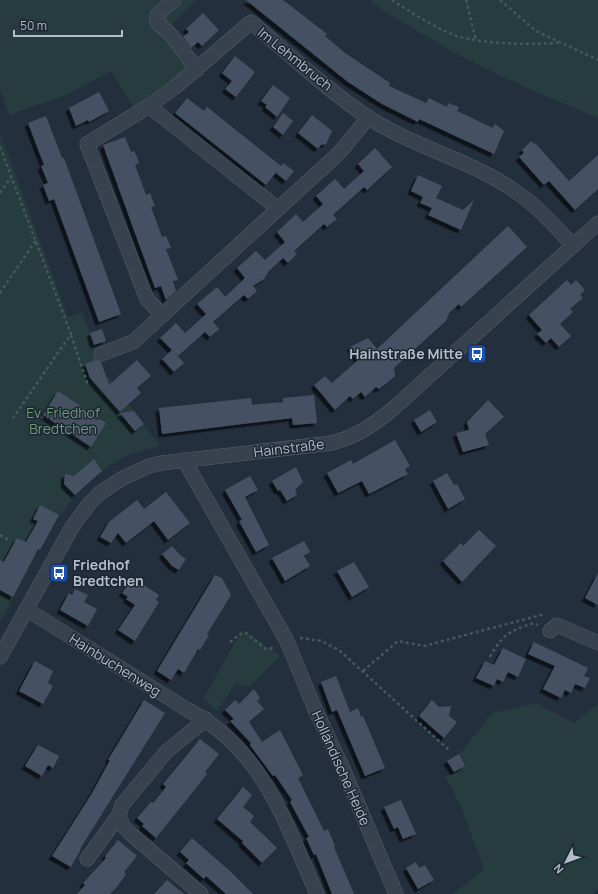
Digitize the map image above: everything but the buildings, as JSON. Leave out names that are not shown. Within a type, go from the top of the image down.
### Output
[{"type":"street","points":[[174,0],[157,15],[157,22],[172,36],[197,70]]},
{"type":"street","name":"Im Lehmbruch","points":[[162,315],[147,299],[87,144],[149,106],[197,70],[251,22],[369,117],[395,133],[487,174],[518,193],[541,211],[573,246]]},
{"type":"street","points":[[149,106],[278,208]]},
{"type":"street","points":[[101,354],[133,342],[339,153],[369,117]]},
{"type":"street","name":"Hainstraße","points":[[0,657],[72,527],[89,504],[100,493],[123,478],[139,470],[156,465],[184,460],[332,443],[347,439],[367,429],[395,407],[598,223]]},
{"type":"street","name":"Holländische Heide","points":[[184,460],[287,641],[314,707],[343,769],[396,894]]},
{"type":"street","name":"Hainbuchenweg","points":[[26,609],[188,710],[206,719],[224,732],[258,772],[276,800],[317,894]]},
{"type":"street","points":[[550,631],[557,624],[598,643]]},
{"type":"street","points":[[87,859],[119,815],[122,806],[166,752],[206,719]]},
{"type":"street","points":[[119,815],[123,826],[131,834],[201,894]]},
{"type":"path","points":[[392,0],[458,37],[501,44],[558,43]]},
{"type":"path","points":[[466,0],[476,40]]},
{"type":"path","points":[[500,0],[536,31],[558,43],[598,60]]},
{"type":"path","points":[[0,147],[71,334],[88,385]]},
{"type":"path","points":[[0,193],[12,177]]},
{"type":"path","points":[[0,293],[36,240]]},
{"type":"path","points":[[13,418],[71,334]]},
{"type":"path","points":[[0,534],[10,541]]},
{"type":"path","points":[[363,671],[398,641],[424,646],[541,615]]},
{"type":"path","points":[[490,657],[500,638],[518,628],[534,623],[550,631]]},
{"type":"path","points":[[230,642],[240,634],[246,633],[266,649],[273,649],[287,641],[299,638],[321,641],[339,650],[450,751]]},
{"type":"green space","points":[[0,0],[197,0],[169,27],[196,63],[134,109],[111,71],[66,95],[9,115],[0,90]]},
{"type":"green space","points":[[370,0],[598,0],[598,118],[529,89],[462,57],[382,10]]},
{"type":"green space","name":"Ev. Friedhof Bredtchen","points":[[0,133],[68,317],[82,312],[105,373],[160,446],[139,451],[120,459],[99,473],[80,491],[64,510],[49,532],[0,622]]},
{"type":"green space","points":[[242,630],[280,656],[249,687],[235,684],[217,711],[203,699]]},
{"type":"green space","points":[[536,703],[574,723],[598,704],[598,888],[593,894],[453,894],[484,869],[460,804],[445,777],[464,765],[459,755],[492,713]]},
{"type":"place","name":"Hainstraße Mitte","points":[[477,354]]},
{"type":"place","name":"Friedhof Bredtchen","points":[[59,573]]}]
